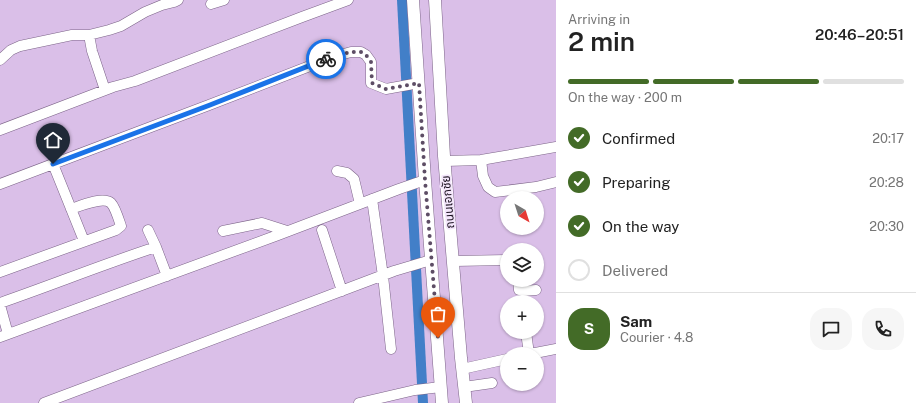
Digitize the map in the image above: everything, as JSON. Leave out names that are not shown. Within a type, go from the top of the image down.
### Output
[{"type":"main road","name":"ถนนเอกชัย","points":[[413,0],[420,182],[431,260],[442,403]]},
{"type":"main road","name":"ถนนเอกชัย","points":[[435,0],[445,161],[466,403]]},
{"type":"street","points":[[0,60],[11,50],[20,46],[72,35],[88,35],[109,30],[120,26],[145,12],[178,0]]},
{"type":"street","points":[[211,4],[224,0]]},
{"type":"street","points":[[0,130],[105,90],[135,81],[348,0]]},
{"type":"street","points":[[88,35],[105,90]]},
{"type":"street","points":[[0,184],[333,57],[350,52],[361,52],[366,55],[371,62],[372,83],[386,89],[416,84]]},
{"type":"street","points":[[445,161],[481,160],[556,147]]},
{"type":"street","points":[[481,160],[484,176],[488,186],[495,192],[536,187],[556,182]]},
{"type":"street","points":[[53,164],[84,241]]},
{"type":"street","points":[[337,171],[347,173],[354,179],[360,204]]},
{"type":"street","points":[[156,247],[0,304],[4,335],[420,182]]},
{"type":"street","points":[[372,199],[383,276],[391,350]]},
{"type":"street","points":[[0,272],[121,226],[113,206],[106,200],[100,200],[71,209]]},
{"type":"street","points":[[223,231],[262,224],[287,231]]},
{"type":"street","points":[[148,230],[167,276]]},
{"type":"street","points":[[322,230],[342,291]]},
{"type":"street","points":[[44,403],[394,271],[431,260]]},
{"type":"street","points":[[454,261],[500,260]]},
{"type":"street","points":[[519,287],[519,290],[523,292],[536,290]]},
{"type":"street","points":[[544,351],[556,349]]},
{"type":"street","points":[[462,369],[500,361]]},
{"type":"street","points":[[464,387],[492,383]]},
{"type":"street","points":[[359,403],[415,390],[441,387]]},
{"type":"waterway","points":[[402,0],[423,403]]},
{"type":"way so far","points":[[326,59],[350,52],[361,52],[366,55],[371,62],[372,83],[386,89],[419,83],[425,180],[438,338]]},
{"type":"route","points":[[53,164],[210,105],[326,59]]}]
